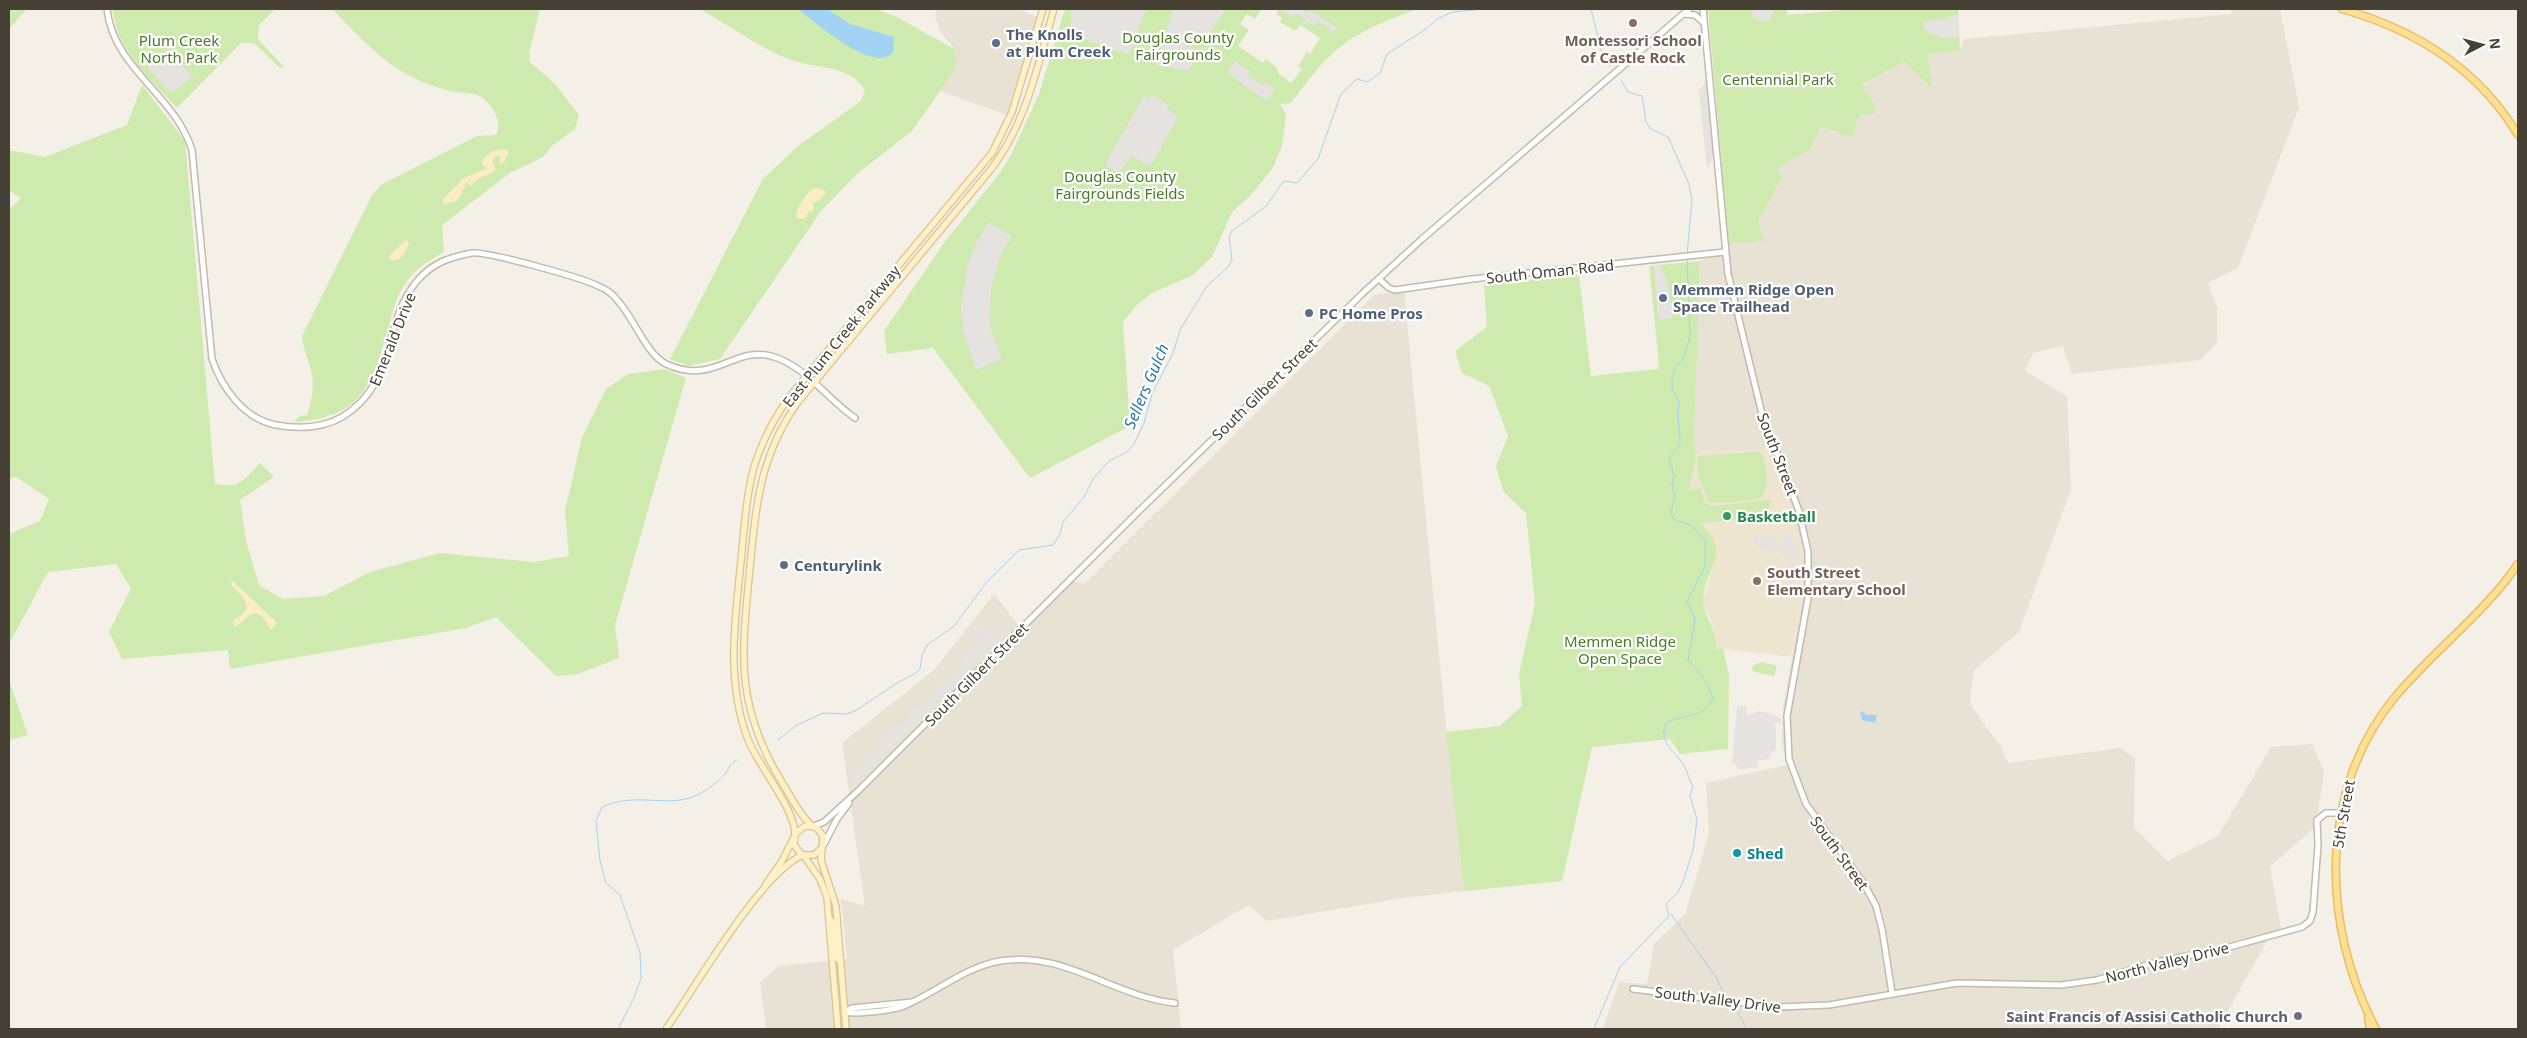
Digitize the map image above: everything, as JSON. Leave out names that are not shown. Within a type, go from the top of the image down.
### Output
[{"type":"main road","name":"East Plum Creek Parkway","points":[[794,835],[792,818],[763,771],[748,739],[736,698],[733,656],[746,513],[754,467],[776,416],[806,376],[969,182],[998,143],[1016,100],[1043,9]]},
{"type":"main road","name":"East Plum Creek Parkway","points":[[813,826],[804,818],[789,795],[756,735],[746,696],[742,656],[755,514],[763,470],[784,421],[813,383],[1000,158],[1018,125],[1026,104],[1054,9]]},
{"type":"main road","points":[[2342,9],[2394,26],[2447,56],[2489,94],[2518,135]]},
{"type":"main road","name":"5th Street","points":[[2376,1029],[2366,1010],[2348,958],[2337,901],[2335,862],[2340,813],[2353,766],[2373,726],[2396,695],[2490,601],[2518,564]]},
{"type":"main road","points":[[666,1029],[782,861],[794,835],[803,827],[813,826],[822,833],[821,860],[836,906],[846,1029]]},
{"type":"main road","points":[[794,835],[795,847],[804,855],[824,888],[829,918],[838,1029]]},
{"type":"main road","points":[[762,890],[790,862],[804,855],[814,855],[823,846]]},
{"type":"main road","points":[[829,918],[833,924],[835,952],[839,960]]},
{"type":"main road","points":[[2366,1010],[2370,1029]]},
{"type":"street","name":"Emerald Drive","points":[[107,9],[108,24],[124,56],[179,120],[186,133],[192,150],[212,359],[219,380],[236,402],[263,422],[285,426],[315,427],[335,421],[358,406],[377,382],[403,304],[414,285],[438,262],[475,253],[576,278],[606,290],[625,308],[653,353],[663,362],[679,369],[709,370],[753,354],[781,359],[806,376],[855,418]]},
{"type":"street","name":"South Gilbert Street","points":[[813,826],[824,822],[858,791],[1144,506],[1378,279],[1689,9]]},
{"type":"street","name":"South Street","points":[[1703,9],[1729,281],[1762,414],[1799,511],[1807,545],[1808,598],[1787,716],[1789,760],[1806,804],[1864,884],[1876,906],[1882,929],[1892,993]]},
{"type":"street","points":[[1680,16],[1686,14],[1695,15],[1704,24]]},
{"type":"street","name":"South Oman Road","points":[[1378,279],[1389,288],[1396,290],[1472,279],[1725,252]]},
{"type":"street","name":"South Gilbert Street","points":[[823,846],[837,818],[858,791]]},
{"type":"street","name":"North Valley Drive","points":[[1892,993],[1957,983],[2042,986],[2086,982],[2305,926],[2311,919],[2314,908],[2318,845],[2317,820],[2326,813],[2340,813]]},
{"type":"street","points":[[837,1013],[853,1014],[896,1009],[983,965],[1021,960],[1065,966],[1091,975],[1133,995],[1175,1003]]},
{"type":"street","name":"South Valley Drive","points":[[1633,989],[1776,1007],[1829,1004],[1892,993]]},
{"type":"shaded area","points":[[937,9],[1019,9],[1037,17],[1007,115],[940,91],[952,74],[957,59],[955,50],[940,31],[935,17]]},
{"type":"shaded area","points":[[1072,9],[1146,9],[1129,55],[1073,35],[1070,28]]},
{"type":"shaded area","points":[[1173,9],[1226,9],[1205,40],[1189,33],[1184,42],[1199,54],[1188,70],[1156,66]]},
{"type":"shaded area","points":[[1281,9],[1301,9],[1307,13],[1310,10],[1337,28],[1334,32],[1318,21],[1314,26],[1308,22],[1306,25],[1302,22],[1304,19],[1295,13],[1293,17]]},
{"type":"shaded area","points":[[1752,9],[1774,9],[1770,21],[1759,22],[1758,18],[1753,18]]},
{"type":"shaded area","points":[[2230,9],[2280,9],[2299,107],[2238,268],[2208,283],[2217,308],[2217,342],[2201,360],[2072,374],[2063,346],[2033,353],[2025,371],[2067,396],[2071,489],[2019,632],[1974,670],[1970,702],[1982,722],[2000,745],[2008,763],[2121,748],[2135,759],[2134,828],[2167,861],[2218,836],[2271,747],[2312,744],[2324,772],[2316,826],[2270,867],[2282,933],[2269,937],[2218,1029],[1603,1029],[1619,982],[1647,984],[1654,944],[1685,914],[1709,834],[1706,783],[1787,765],[1782,742],[1783,708],[1803,592],[1800,544],[1788,501],[1766,449],[1696,452],[1694,438],[1700,261],[1729,244],[1764,241],[1758,222],[1782,179],[1777,168],[1809,151],[1822,126],[1837,133],[1859,115],[1874,114],[1876,105],[1862,86],[1904,62],[1932,87],[1928,53],[1960,50],[1964,39],[2232,14]]},
{"type":"shaded area","points":[[1958,15],[1959,38],[1942,38],[1924,29],[1923,21],[1949,19],[1949,16]]},
{"type":"shaded area","points":[[167,49],[193,77],[171,93],[147,67]]},
{"type":"shaded area","points":[[1711,57],[1728,235],[1723,236],[1715,155],[1707,168],[1699,92],[1708,76],[1706,58]]},
{"type":"shaded area","points":[[1235,61],[1250,71],[1248,75],[1263,85],[1265,82],[1275,89],[1267,101],[1227,73]]},
{"type":"shaded area","points":[[1151,95],[1169,105],[1167,108],[1178,117],[1150,167],[1132,156],[1118,174],[1105,164],[1144,96],[1149,99]]},
{"type":"shaded area","points":[[989,222],[1012,237],[1001,254],[991,288],[990,326],[1002,359],[976,370],[963,330],[961,306],[968,263],[977,242]]},
{"type":"shaded area","name":"Memmen Ridge Open Space Trailhead","points":[[1661,265],[1663,273],[1667,278],[1672,318],[1658,319],[1654,266]]},
{"type":"shaded area","points":[[1404,291],[1449,758],[1464,891],[1403,898],[1267,921],[1249,905],[1173,950],[1181,1029],[766,1029],[760,982],[779,966],[847,959],[841,899],[865,906],[842,743],[934,670],[994,594],[1022,630],[1073,581],[1084,584],[1374,295]]},
{"type":"shaded area","points":[[1766,449],[1796,522],[1802,555],[1803,592],[1791,657],[1716,648],[1715,632],[1703,601],[1717,554],[1716,543],[1708,528],[1700,523],[1689,490],[1696,452]]},
{"type":"shaded area","points":[[1787,532],[1792,536],[1796,548],[1795,589],[1789,589],[1790,556],[1781,555],[1780,543],[1786,541],[1782,537]]},
{"type":"shaded area","points":[[1752,535],[1776,536],[1775,545],[1770,550],[1756,548]]},
{"type":"shaded area","points":[[981,624],[997,637],[987,647],[989,650],[939,699],[919,716],[914,717],[917,719],[912,726],[853,784],[851,771],[861,769],[867,759],[864,756],[868,750],[873,754],[879,747],[877,743],[882,737],[898,723],[901,725],[907,720],[909,713],[937,691],[936,684],[944,678],[947,681],[962,665],[960,662],[984,637],[976,630]]},
{"type":"shaded area","points":[[1737,706],[1747,706],[1746,715],[1758,711],[1773,714],[1781,719],[1781,724],[1776,723],[1773,726],[1776,727],[1776,750],[1772,752],[1768,759],[1757,761],[1759,768],[1738,769],[1732,763]]},
{"type":"green space","points":[[9,9],[25,9],[25,11],[9,29]]},
{"type":"green space","name":"Plum Creek North Park","points":[[113,9],[275,9],[259,25],[258,39],[284,67],[280,68],[254,43],[241,43],[177,108],[146,75],[128,51],[115,24]]},
{"type":"green space","points":[[332,9],[540,9],[529,53],[530,62],[554,83],[579,115],[575,129],[553,145],[543,157],[510,173],[442,225],[444,252],[420,268],[405,285],[395,305],[378,362],[371,378],[363,392],[352,404],[337,413],[318,419],[294,422],[300,416],[307,415],[311,401],[313,380],[302,336],[372,195],[381,185],[477,136],[496,135],[498,130],[498,121],[494,111],[480,96],[437,87],[402,72],[370,47]]},
{"type":"green space","points":[[700,9],[876,9],[897,17],[954,49],[957,59],[952,74],[912,131],[858,173],[821,211],[720,359],[688,366],[670,359],[763,179],[798,146],[861,101],[865,90],[859,82],[842,72],[781,56]]},
{"type":"green space","name":"Douglas County Fairgrounds Fields","points":[[1065,9],[1262,9],[1255,19],[1247,14],[1240,24],[1249,30],[1238,46],[1263,63],[1266,59],[1278,69],[1277,72],[1291,83],[1302,69],[1298,66],[1307,52],[1310,54],[1320,38],[1300,25],[1295,31],[1280,22],[1282,18],[1276,14],[1279,10],[1277,9],[1417,9],[1371,28],[1345,43],[1323,63],[1291,103],[1280,104],[1286,115],[1282,146],[1272,169],[1250,196],[1232,212],[1212,257],[1193,275],[1152,293],[1137,305],[1123,322],[1130,426],[1030,478],[933,348],[887,354],[884,331],[944,243],[999,174],[1011,155],[1039,94]]},
{"type":"green space","name":"Centennial Park","points":[[1708,9],[1787,9],[1787,15],[1856,9],[1958,9],[1960,50],[1928,54],[1932,88],[1904,62],[1862,85],[1876,106],[1875,114],[1859,115],[1853,137],[1821,127],[1809,151],[1777,168],[1782,178],[1758,222],[1764,241],[1729,244]]},
{"type":"green space","points":[[142,85],[185,141],[215,484],[231,485],[241,482],[260,463],[274,477],[240,500],[246,541],[259,585],[283,599],[324,596],[370,572],[440,553],[534,562],[569,556],[565,511],[582,437],[606,389],[628,374],[664,369],[686,378],[615,625],[619,658],[578,674],[556,676],[496,617],[466,628],[230,669],[228,650],[122,659],[109,632],[131,589],[116,564],[48,572],[9,644],[9,534],[40,521],[49,499],[16,477],[9,479],[9,210],[21,198],[9,190],[9,150],[45,157],[127,125]]},
{"type":"green space","name":"Memmen Ridge Open Space","points":[[1700,261],[1694,438],[1696,456],[1689,490],[1701,489],[1704,502],[1712,506],[1770,500],[1768,511],[1759,517],[1700,523],[1712,536],[1717,554],[1705,587],[1703,601],[1715,637],[1716,648],[1723,649],[1729,674],[1728,749],[1680,754],[1670,739],[1592,747],[1562,881],[1464,891],[1446,732],[1500,726],[1522,706],[1519,674],[1535,603],[1526,513],[1503,491],[1496,466],[1508,436],[1489,386],[1462,373],[1455,351],[1487,327],[1484,284],[1579,275],[1591,376],[1658,369],[1649,266]]},
{"type":"green space","points":[[1761,452],[1765,463],[1767,482],[1761,498],[1735,502],[1708,502],[1699,476],[1698,456]]},
{"type":"green space","points":[[1762,662],[1777,666],[1774,676],[1751,671],[1754,665]]},
{"type":"green space","points":[[9,680],[28,735],[9,740]]},
{"type":"sand","points":[[504,149],[509,152],[504,163],[500,164],[500,156],[496,156],[492,162],[495,167],[494,172],[478,179],[471,186],[467,182],[457,201],[443,204],[443,199],[464,178],[488,168],[482,165],[482,160],[492,151]]},
{"type":"sand","points":[[817,188],[827,192],[819,201],[813,203],[814,210],[808,212],[806,218],[799,219],[796,216],[801,203],[810,191]]},
{"type":"sand","points":[[406,240],[409,242],[403,256],[390,260],[389,256]]},
{"type":"sand","points":[[232,580],[277,623],[271,630],[264,619],[256,613],[250,615],[234,627],[233,620],[241,616],[247,609],[244,598],[231,585]]},
{"type":"water","points":[[798,9],[827,9],[850,24],[894,37],[893,52],[884,57],[873,57],[859,52],[844,44]]},
{"type":"water","points":[[1863,711],[1866,715],[1877,715],[1875,723],[1862,720],[1860,713]]},
{"type":"waterway","name":"Sellers Gulch","points":[[778,740],[797,725],[823,713],[846,714],[855,711],[897,683],[916,673],[920,669],[922,655],[927,645],[954,626],[986,583],[1019,550],[1053,545],[1060,534],[1063,522],[1084,497],[1093,479],[1109,461],[1127,452],[1134,444],[1144,423],[1152,394],[1173,353],[1180,330],[1207,286],[1228,267],[1232,260],[1229,237],[1232,231],[1266,206],[1284,181],[1297,183],[1318,159],[1341,94],[1357,79],[1368,82],[1380,73],[1387,54],[1426,29],[1437,19],[1452,12],[1484,9]]},
{"type":"waterway","points":[[1591,9],[1602,53],[1610,66]]},
{"type":"waterway","points":[[1621,80],[1628,92],[1642,96],[1646,122],[1651,129],[1668,137],[1689,184],[1692,200],[1687,255]]},
{"type":"waterway","points":[[1594,1029],[1620,967],[1669,916],[1666,904],[1678,892],[1693,850],[1697,820],[1690,795],[1693,786],[1685,767],[1665,741],[1664,730],[1666,723],[1700,712],[1710,704],[1713,698],[1707,684],[1696,668],[1688,661],[1695,620],[1687,602],[1705,566],[1705,541],[1692,526],[1673,519],[1671,511],[1675,497],[1672,485],[1674,475],[1669,459],[1680,444],[1679,401],[1672,389],[1672,378],[1676,367],[1684,357],[1690,336],[1687,259]]},
{"type":"waterway","name":"Sellers Gulch","points":[[618,1029],[633,1000],[641,978],[640,953],[620,895],[606,883],[600,861],[596,821],[602,807],[635,800],[666,801],[686,799],[702,792],[717,782],[731,764],[737,760]]},
{"type":"waterway","points":[[1671,914],[1716,977],[1723,992]]},
{"type":"waterway","points":[[1737,1011],[1747,1029]]},
{"type":"place","name":"Montessori School of Castle Rock","points":[[1633,23]]},
{"type":"place","name":"The Knolls at Plum Creek","points":[[996,43]]},
{"type":"place","name":"Memmen Ridge Open Space Trailhead","points":[[1663,298]]},
{"type":"place","name":"PC Home Pros","points":[[1309,313]]},
{"type":"place","name":"Basketball","points":[[1727,516]]},
{"type":"place","name":"Centurylink","points":[[784,565]]},
{"type":"place","name":"South Street Elementary School","points":[[1757,581]]},
{"type":"place","name":"Shed","points":[[1737,853]]},
{"type":"place","name":"Saint Francis of Assisi Catholic Church","points":[[2298,1016]]},
{"type":"park label","name":"Douglas County Fairgrounds","points":[[1178,46]]}]
